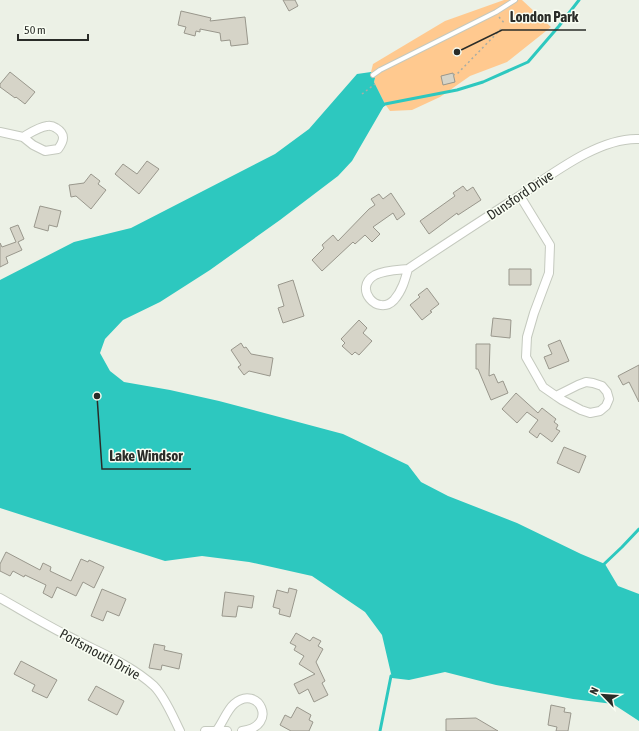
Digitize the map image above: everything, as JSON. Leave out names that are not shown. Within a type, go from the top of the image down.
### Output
[{"type":"street","points":[[0,132],[24,137],[33,145],[45,151],[58,149],[64,139],[60,130],[50,125],[44,126],[24,137]]},
{"type":"street","name":"Dunsford Drive","points":[[408,269],[402,288],[393,301],[380,305],[373,303],[368,298],[366,291],[367,283],[374,276],[384,272],[408,269],[565,165],[599,148],[628,139],[639,139]]},
{"type":"street","points":[[520,196],[550,245],[549,273],[527,337],[526,357],[543,387],[556,396],[582,410],[590,413],[600,411],[606,406],[609,399],[607,392],[602,386],[586,382],[556,396]]},
{"type":"street","name":"Portsmouth Drive","points":[[0,599],[69,637],[113,659],[139,675],[155,687],[168,707],[180,731]]},
{"type":"street","points":[[217,730],[233,705],[239,700],[255,700],[261,704],[264,712],[256,726],[242,731]]},
{"type":"street","points":[[205,731],[228,731]]},
{"type":"lane","points":[[373,75],[380,70],[496,12],[515,0]]},
{"type":"path","points":[[453,75],[457,74],[502,28]]},
{"type":"path","points":[[362,94],[374,84]]},
{"type":"shaded area","points":[[504,0],[522,0],[551,27],[507,62],[470,76],[440,97],[412,110],[390,111],[374,82],[375,78],[371,72],[373,64],[445,21]]},
{"type":"water","points":[[371,72],[375,78],[374,82],[385,104],[352,161],[338,176],[210,270],[160,302],[123,320],[105,339],[100,353],[110,371],[124,382],[219,401],[343,434],[408,465],[421,482],[448,496],[517,523],[605,564],[618,586],[639,594],[639,721],[613,704],[573,699],[496,685],[445,672],[409,680],[392,678],[382,635],[365,612],[312,576],[249,562],[202,556],[165,561],[0,508],[0,280],[74,242],[131,228],[275,154],[309,129],[357,74]]},
{"type":"building","points":[[283,0],[295,0],[298,6],[289,11]]},
{"type":"building","points":[[181,11],[211,18],[210,21],[245,17],[248,44],[231,46],[230,40],[221,41],[220,33],[200,29],[200,32],[196,31],[195,36],[184,33],[186,27],[178,25]]},
{"type":"building","points":[[10,72],[35,92],[25,104],[0,87],[0,84]]},
{"type":"building","points":[[453,73],[455,82],[443,85],[441,76]]},
{"type":"building","points":[[147,161],[159,169],[139,194],[115,174],[123,164],[137,174]]},
{"type":"building","points":[[91,174],[100,181],[98,184],[106,190],[91,209],[76,196],[71,197],[69,185],[84,183]]},
{"type":"building","points":[[463,186],[467,191],[473,187],[481,200],[458,215],[457,213],[429,234],[420,221],[455,196],[453,193]]},
{"type":"building","points":[[391,193],[405,214],[397,220],[393,213],[373,227],[380,234],[372,242],[365,235],[355,244],[353,242],[322,271],[312,260],[324,248],[322,245],[333,235],[338,241],[369,209],[375,205],[371,199],[379,194],[383,199]]},
{"type":"building","points":[[40,206],[61,211],[57,227],[49,225],[48,231],[34,227]]},
{"type":"building","points":[[18,225],[24,239],[18,242],[22,250],[6,257],[8,263],[0,267],[0,243],[2,247],[16,242],[10,228]]},
{"type":"building","points":[[509,269],[531,269],[531,285],[509,285]]},
{"type":"building","points":[[293,280],[304,316],[283,323],[278,308],[284,306],[278,285]]},
{"type":"building","points":[[427,288],[439,304],[422,320],[410,305],[420,297],[418,295]]},
{"type":"building","points":[[493,318],[511,320],[510,338],[491,336]]},
{"type":"building","points":[[359,320],[367,328],[363,333],[372,341],[359,355],[355,352],[352,355],[342,346],[345,343],[341,339]]},
{"type":"building","points":[[560,340],[569,361],[549,369],[544,357],[552,354],[548,345]]},
{"type":"building","points":[[241,343],[251,354],[273,358],[270,376],[249,371],[244,375],[238,367],[241,365],[231,350]]},
{"type":"building","points":[[476,344],[490,344],[489,376],[494,374],[498,383],[503,381],[508,393],[491,400],[478,369],[476,369]]},
{"type":"building","points":[[639,365],[639,402],[629,382],[623,385],[618,376]]},
{"type":"building","points":[[516,393],[538,413],[542,408],[556,419],[554,422],[558,425],[556,429],[560,431],[552,442],[540,433],[537,438],[529,432],[538,420],[527,412],[517,423],[502,409]]},
{"type":"building","points":[[564,447],[586,456],[579,473],[557,463]]},
{"type":"building","points":[[6,552],[40,570],[43,563],[51,567],[50,571],[71,581],[81,559],[88,562],[89,560],[104,567],[94,588],[83,582],[76,596],[57,587],[52,598],[43,593],[46,585],[25,575],[24,577],[13,571],[10,576],[0,571],[0,564]]},
{"type":"building","points":[[289,588],[297,590],[290,617],[279,614],[280,609],[273,607],[277,590],[288,593]]},
{"type":"building","points":[[102,589],[126,599],[119,616],[107,611],[103,621],[91,616]]},
{"type":"building","points":[[225,592],[254,596],[252,608],[238,606],[236,617],[222,616]]},
{"type":"building","points":[[296,633],[310,641],[313,637],[321,641],[318,646],[323,649],[316,662],[325,681],[322,683],[328,695],[314,702],[308,689],[299,694],[294,684],[315,674],[299,664],[304,656],[294,650],[296,646],[290,643]]},
{"type":"building","points":[[154,644],[165,646],[164,650],[182,654],[179,669],[162,665],[161,670],[149,668]]},
{"type":"building","points":[[21,661],[57,680],[47,698],[32,691],[35,685],[14,674]]},
{"type":"building","points":[[96,686],[124,701],[117,715],[88,700]]},
{"type":"building","points":[[551,705],[565,708],[564,712],[571,713],[568,731],[556,731],[557,727],[548,725]]},
{"type":"building","points":[[297,707],[311,715],[309,720],[313,722],[309,731],[291,731],[280,725],[285,715],[291,718]]},
{"type":"building","points":[[476,718],[498,731],[446,731],[446,719]]},
{"type":"waterway","points":[[382,106],[385,104],[457,90],[483,82],[528,62],[579,0]]},
{"type":"waterway","points":[[602,566],[639,529]]},
{"type":"waterway","points":[[380,731],[391,676]]},
{"type":"place","name":"London Park","points":[[457,52]]},
{"type":"place","name":"Lake Windsor","points":[[97,396]]}]
